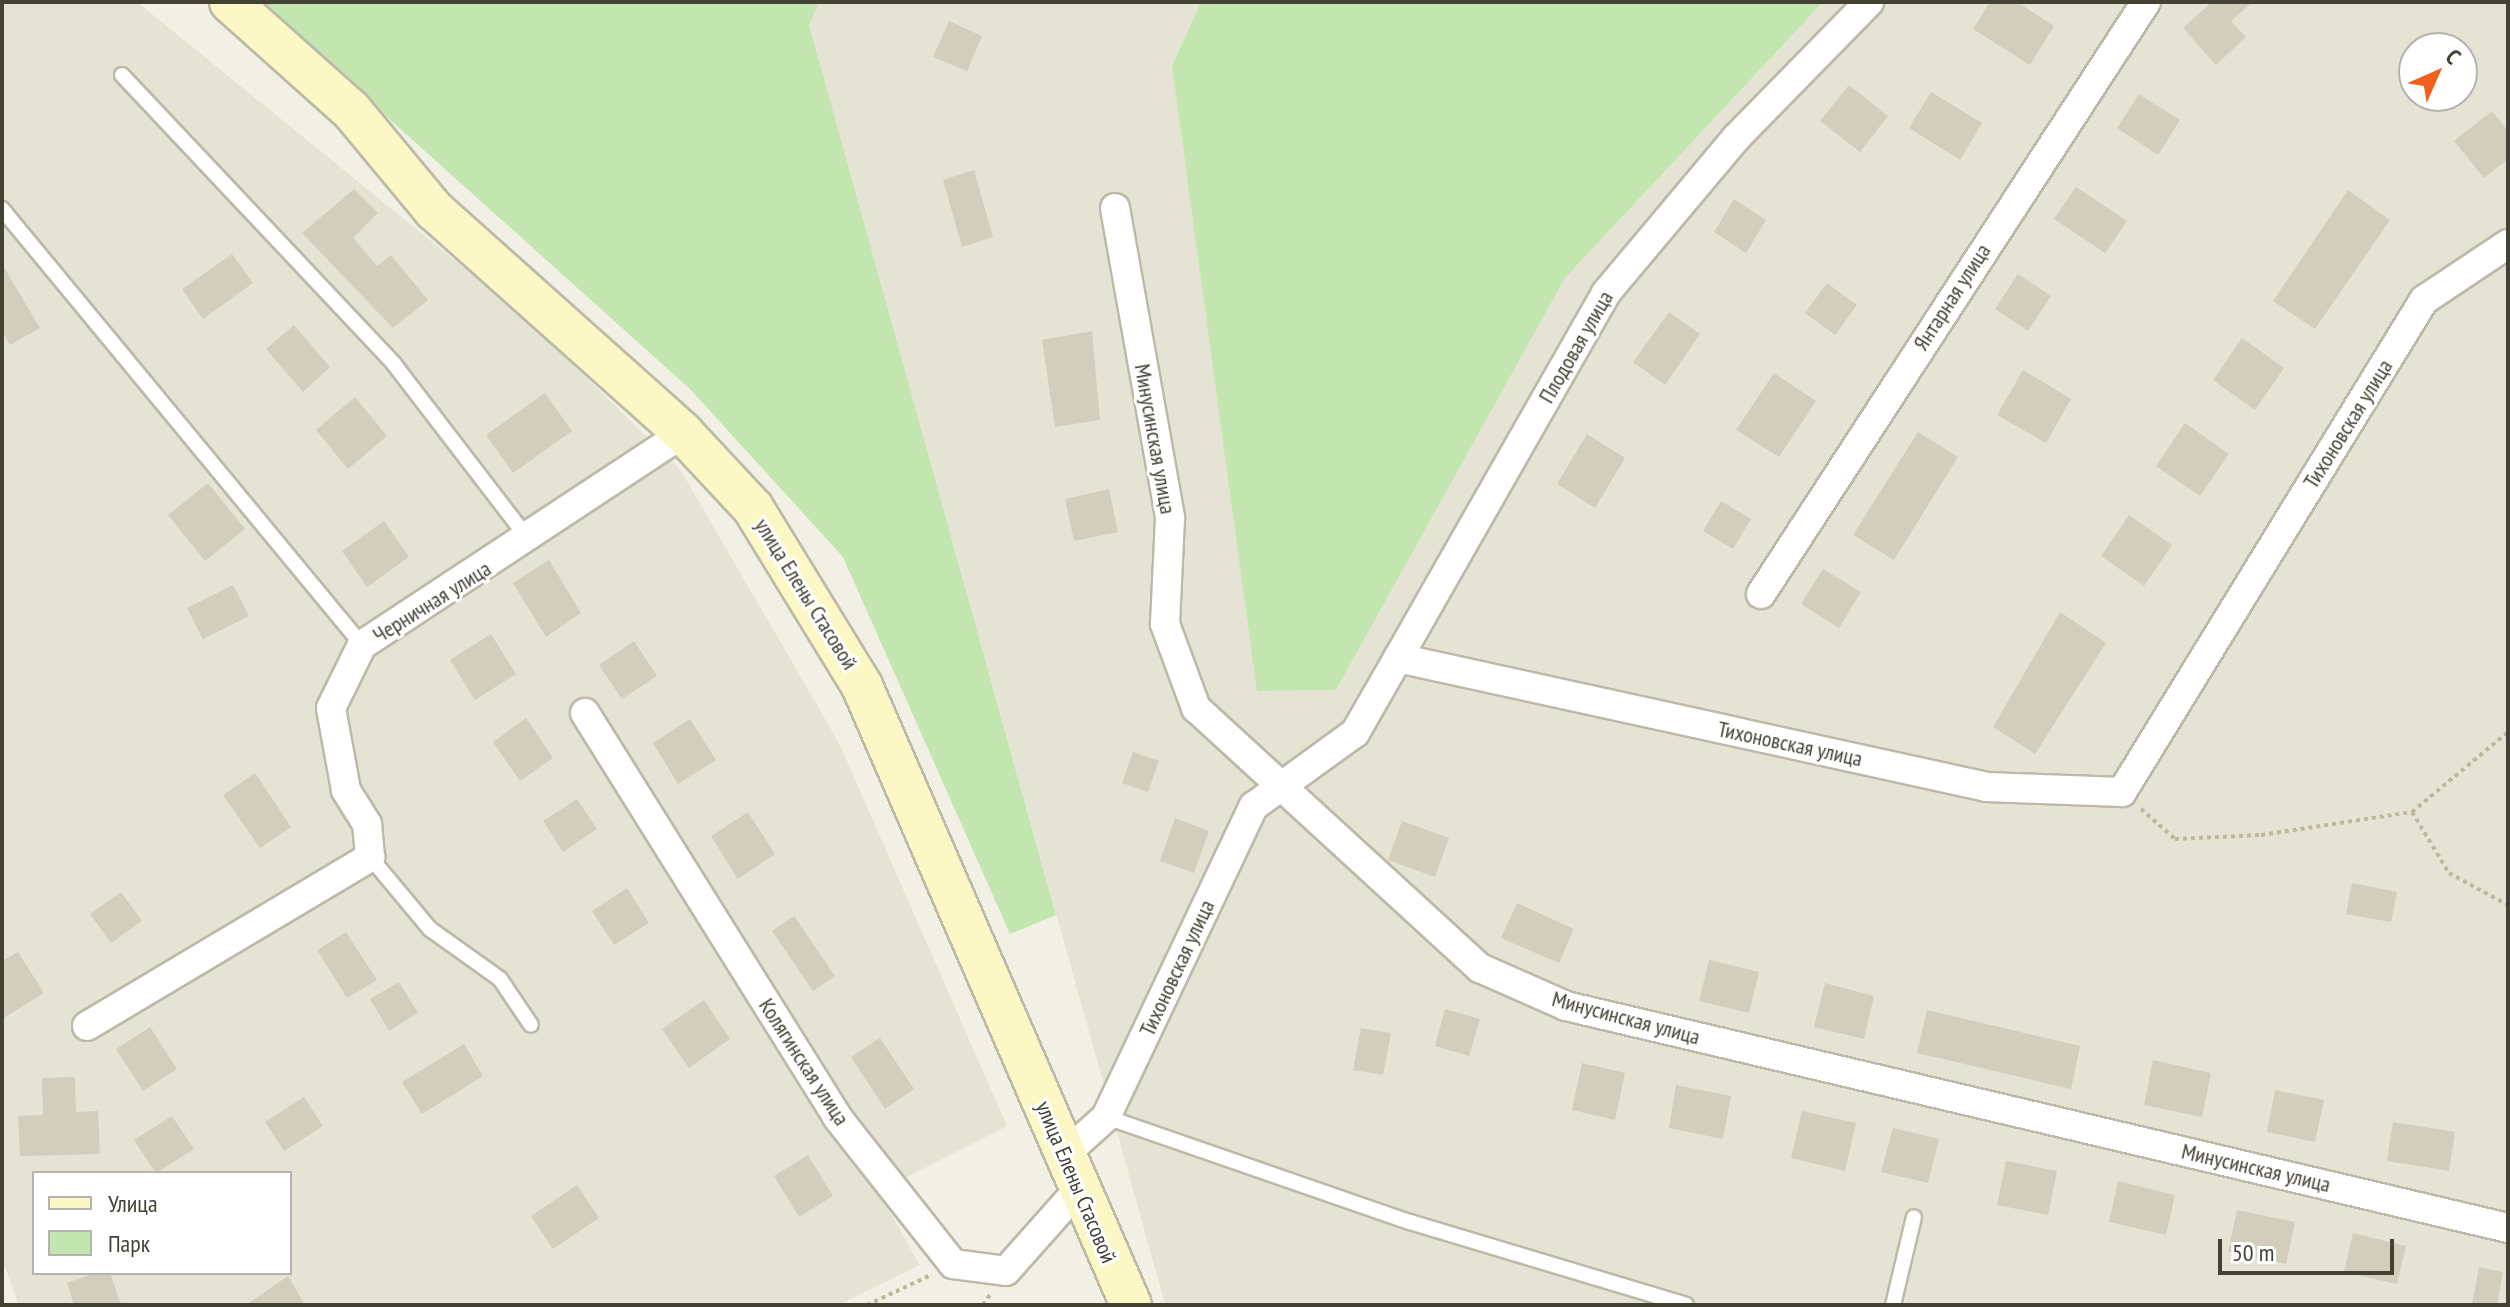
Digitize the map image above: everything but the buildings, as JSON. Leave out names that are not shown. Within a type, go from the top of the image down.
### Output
[{"type":"main road","name":"улица Елены Стасовой","points":[[230,2],[351,110],[434,210],[683,433],[753,508],[862,686],[1070,1173],[1131,1305]]},
{"type":"street","name":"Плодовая улица","points":[[1398,658],[1606,293],[1736,138],[1869,2]]},
{"type":"street","name":"Янтарная улица","points":[[1761,594],[2146,2]]},
{"type":"street","name":"Минусинская улица","points":[[1115,208],[1170,518],[1165,624],[1196,708],[1480,968],[1566,1006],[2508,1228]]},
{"type":"street","name":"Тихоновская улица","points":[[1070,1173],[1106,1117],[1254,806],[1355,733],[1398,658],[1987,787],[2122,792],[2424,300],[2508,244]]},
{"type":"street","name":"Черничная улица","points":[[370,857],[367,824],[346,790],[331,708],[362,645],[530,541],[683,433]]},
{"type":"street","name":"Колягинская улица","points":[[585,713],[837,1117],[953,1264]]},
{"type":"street","points":[[87,1026],[370,857]]},
{"type":"street","points":[[953,1264],[1006,1271],[1070,1173]]},
{"type":"lane","points":[[122,75],[394,364],[530,541]]},
{"type":"lane","points":[[2,209],[362,645]]},
{"type":"lane","points":[[370,857],[430,929],[500,979],[531,1025]]},
{"type":"lane","points":[[1106,1117],[1410,1222],[1686,1305]]},
{"type":"lane","points":[[1893,1305],[1914,1217]]},
{"type":"path","points":[[2122,792],[2175,839],[2261,835],[2412,812],[2508,732]]},
{"type":"path","points":[[2412,812],[2449,873],[2508,905]]},
{"type":"path","points":[[867,1305],[953,1264]]},
{"type":"path","points":[[767,1305],[847,1305]]},
{"type":"shaded area","points":[[2,2],[137,2],[522,315],[680,469],[839,743],[1007,1126],[878,1192],[920,1265],[838,1305],[19,1305],[2,1259]]},
{"type":"shaded area","points":[[819,2],[1201,2],[1172,66],[1258,691],[1336,690],[1565,278],[1823,2],[2508,2],[2508,1305],[1165,1304],[808,24]]},
{"type":"green space","points":[[259,2],[819,2],[809,25],[1056,915],[1010,934],[843,557],[690,389]]},
{"type":"green space","points":[[1201,2],[1823,2],[1565,278],[1336,690],[1257,691],[1172,66]]}]
